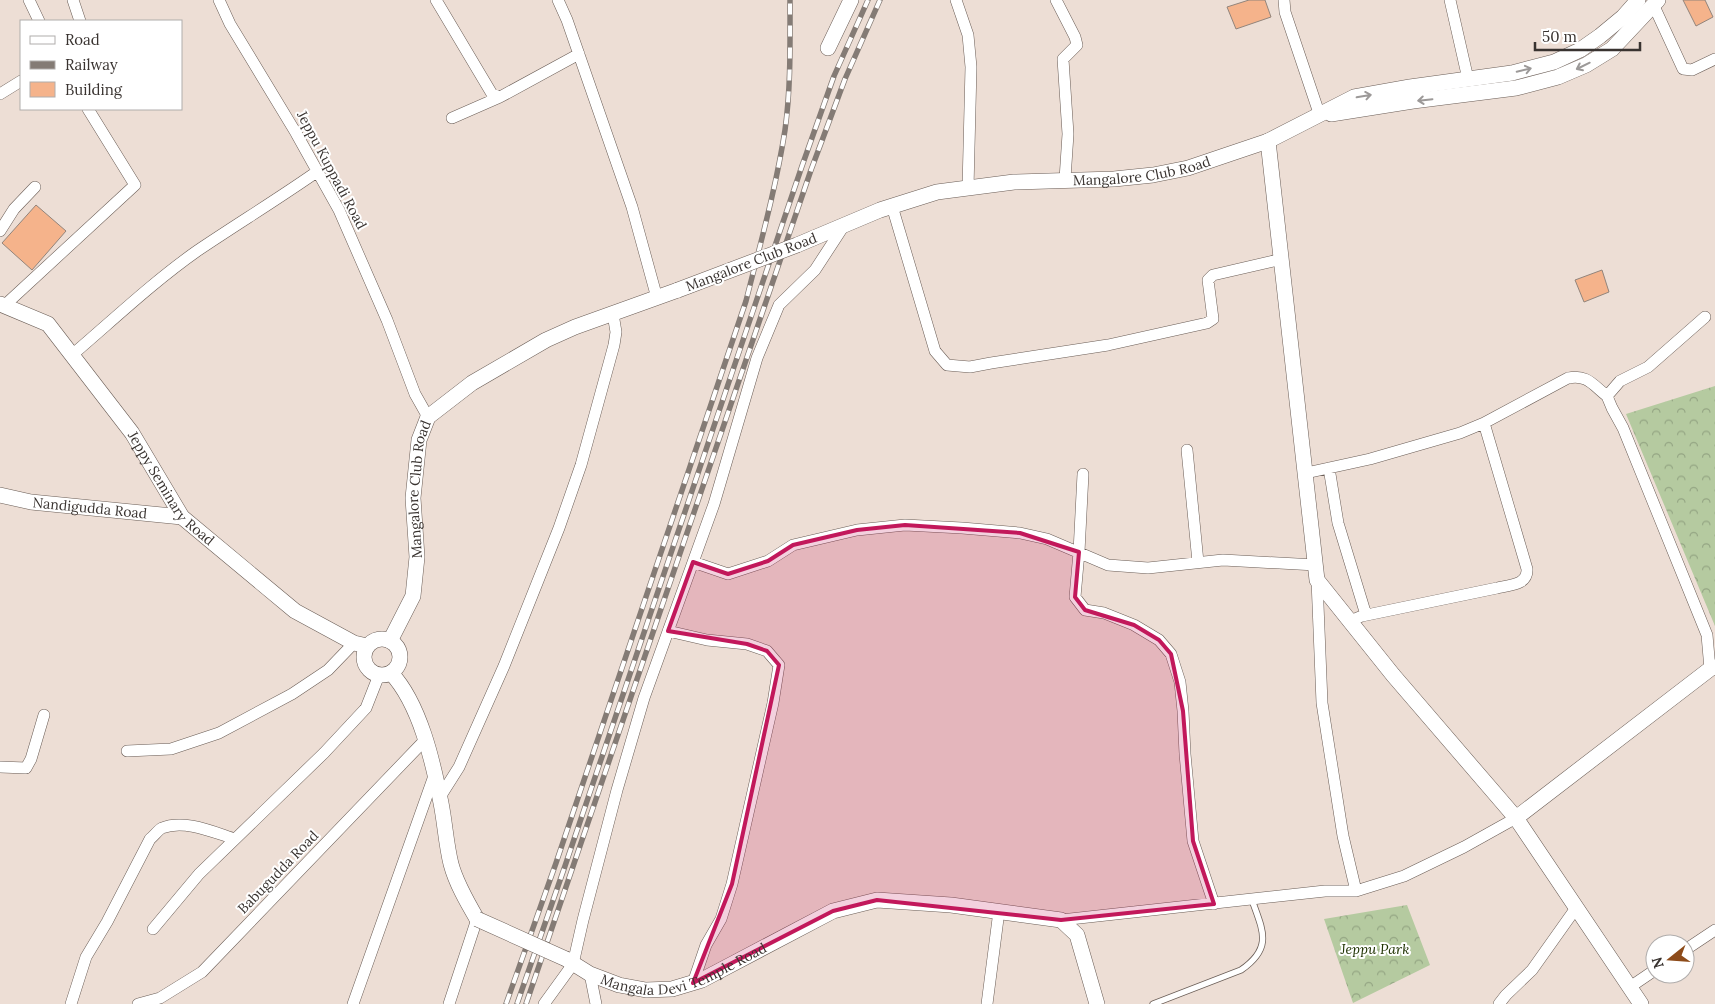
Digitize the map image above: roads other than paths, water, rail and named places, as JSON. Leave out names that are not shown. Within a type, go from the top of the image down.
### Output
[{"type":"street","points":[[29,0],[39,20]]},
{"type":"street","points":[[73,0],[80,20]]},
{"type":"street","name":"Jeppu Kuppadi Road","points":[[218,0],[230,24],[318,171],[339,210],[387,320],[415,394],[428,416]]},
{"type":"street","points":[[436,0],[492,94],[500,97]]},
{"type":"street","points":[[558,0],[567,20],[632,207],[657,298]]},
{"type":"street","points":[[828,48],[851,0]]},
{"type":"street","points":[[956,0],[968,35],[971,67],[968,188]]},
{"type":"street","points":[[1056,0],[1075,37],[1077,45],[1063,59],[1068,134],[1065,179]]},
{"type":"street","points":[[1284,0],[1284,12],[1320,116]]},
{"type":"street","points":[[1450,0],[1468,80]]},
{"type":"street","name":"Mangalore Club Road","points":[[390,641],[413,596],[417,557],[413,498],[418,440],[428,416],[472,383],[546,340],[797,245],[892,206],[937,192],[1014,182],[1114,179],[1153,175],[1188,168],[1268,141],[1354,98],[1410,87],[1512,73],[1554,62],[1580,50],[1600,36],[1638,0]]},
{"type":"street","points":[[1656,2],[1683,69],[1692,70],[1715,59]]},
{"type":"street","name":"Mangalore Club Road","points":[[1320,116],[1413,101],[1516,88],[1558,77],[1586,65],[1612,49],[1656,2]]},
{"type":"street","points":[[452,118],[500,97],[579,54]]},
{"type":"street","points":[[0,94],[20,82]]},
{"type":"street","points":[[3,305],[135,185],[89,110]]},
{"type":"street","points":[[1268,141],[1316,565],[1322,703],[1343,836],[1356,891]]},
{"type":"street","points":[[72,355],[148,289],[196,252],[318,171]]},
{"type":"street","points":[[0,231],[14,208],[35,187]]},
{"type":"street","points":[[892,206],[935,351],[946,365],[970,367],[1108,344],[1207,323],[1213,319],[1208,280],[1213,275],[1282,259]]},
{"type":"street","points":[[544,1004],[569,961],[583,920],[622,772],[644,698],[714,504],[757,358],[779,305],[815,270],[845,224]]},
{"type":"street","name":"Jeppy Seminary Road","points":[[3,305],[48,324],[132,433],[182,517],[295,610],[361,644]]},
{"type":"street","points":[[440,797],[459,767],[500,674],[570,497],[581,466],[614,345],[616,332],[613,314]]},
{"type":"street","points":[[1607,396],[1620,380],[1648,367],[1705,317]]},
{"type":"street","points":[[1061,920],[1325,891],[1356,891],[1404,876],[1464,847],[1516,818],[1713,668],[1707,635],[1623,428],[1607,396],[1584,378],[1578,376],[1568,378],[1460,433],[1410,448],[1306,473]]},
{"type":"street","points":[[1350,621],[1366,615],[1518,583],[1525,580],[1528,576],[1484,422]]},
{"type":"street","points":[[1187,450],[1198,562]]},
{"type":"street","points":[[1329,468],[1338,523],[1366,615]]},
{"type":"street","points":[[1083,474],[1076,596],[1085,610],[1104,613],[1134,625],[1159,640],[1171,654],[1180,682],[1193,841],[1214,904]]},
{"type":"street","name":"Nandigudda Road","points":[[0,495],[31,502],[182,517]]},
{"type":"street","points":[[693,562],[728,574],[768,561],[793,546],[857,530],[905,525],[1020,533],[1047,539],[1108,564],[1148,568],[1223,560],[1316,565]]},
{"type":"street","points":[[1317,580],[1393,675],[1516,818],[1641,1004]]},
{"type":"street","points":[[668,631],[707,640],[747,644],[767,651],[779,665],[773,703],[732,884],[721,919],[706,945],[693,983]]},
{"type":"street","points":[[127,751],[171,749],[219,733],[299,689],[328,670],[361,644],[378,640],[390,641],[396,647],[400,658],[395,669],[385,674],[366,708],[324,753],[199,874],[153,929]]},
{"type":"street","points":[[361,644],[367,667],[373,673],[385,674],[400,682],[410,699],[425,740],[440,797],[451,865],[466,902],[477,919],[449,1004]]},
{"type":"street","points":[[0,767],[26,768],[31,759],[44,716]]},
{"type":"street","name":"Babugudda Road","points":[[138,1004],[160,998],[202,972],[425,740]]},
{"type":"street","points":[[353,1004],[434,773]]},
{"type":"street","points":[[71,1004],[86,957],[107,922],[150,839],[161,828],[180,825],[199,828],[235,839]]},
{"type":"street","name":"Mangala Devi Temple Road","points":[[477,919],[569,961],[590,974],[619,985],[646,990],[672,989],[702,980],[833,912],[876,900],[951,905],[1061,920]]},
{"type":"street","points":[[1499,1004],[1532,970],[1576,908]]},
{"type":"street","points":[[987,1004],[999,911]]},
{"type":"street","points":[[1061,920],[1077,935],[1097,1004]]},
{"type":"street","points":[[1695,943],[1715,930]]},
{"type":"street","points":[[590,974],[596,1004]]},
{"type":"street","points":[[1630,987],[1645,977]]},
{"type":"lane","points":[[1153,1004],[1241,970],[1251,963],[1259,954],[1263,942],[1261,925],[1252,900]]},
{"type":"railway","points":[[506,1004],[556,863],[746,301],[772,195],[785,130],[789,81],[790,0]]},
{"type":"railway","points":[[517,1004],[802,166],[834,76],[868,0]]},
{"type":"railway","points":[[526,1004],[811,170],[845,79],[880,0]]},
{"type":"park label","name":"Jeppu Park","points":[[1375,949]]}]
